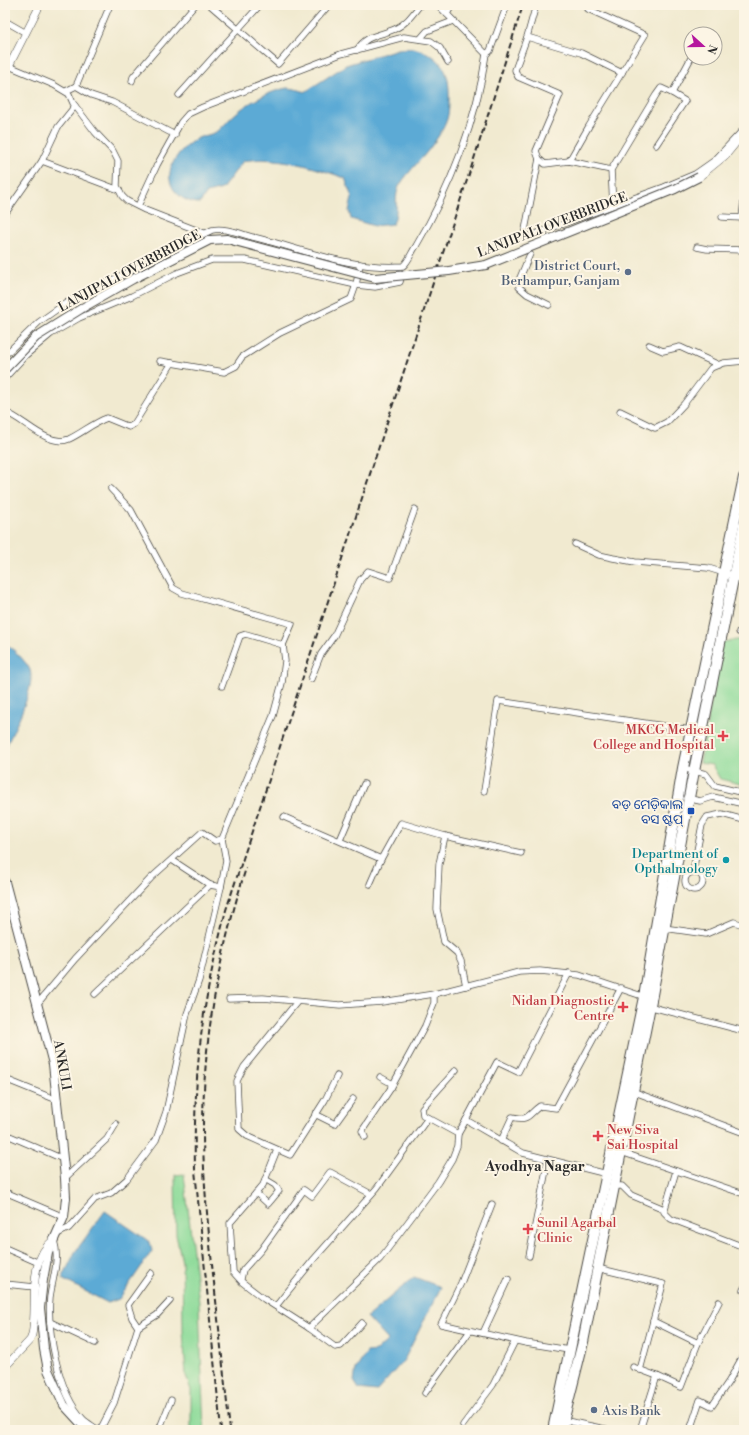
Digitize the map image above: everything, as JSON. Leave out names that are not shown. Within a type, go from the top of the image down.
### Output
[{"type":"highway","points":[[647,1001],[678,796],[690,730],[744,477]]},
{"type":"highway","points":[[560,1423],[569,1350],[607,1174],[629,1091],[647,1001],[664,928],[744,524]]},
{"type":"highway","points":[[553,1430],[560,1423],[582,1342],[621,1152],[629,1091]]},
{"type":"main road","name":"LANJIPALI OVERBRIDGE","points":[[5,369],[36,337],[51,326],[133,279],[210,240],[227,239],[375,278],[449,272],[492,262],[675,189],[699,177]]},
{"type":"main road","name":"ANKULI","points":[[5,882],[7,896],[38,1003],[53,1064],[65,1178],[66,1198],[64,1217],[48,1253],[40,1308],[41,1328],[48,1370],[64,1404],[87,1430]]},
{"type":"street","points":[[40,5],[7,69],[66,92],[95,132],[113,151],[118,161],[117,186],[128,201],[204,233]]},
{"type":"street","points":[[66,92],[76,86],[110,5]]},
{"type":"street","points":[[132,81],[133,77],[195,5]]},
{"type":"street","points":[[210,5],[278,64],[329,5]]},
{"type":"street","points":[[179,95],[260,5]]},
{"type":"street","points":[[357,50],[362,42],[369,38],[396,29],[407,21],[420,5]]},
{"type":"street","points":[[438,5],[486,54]]},
{"type":"street","points":[[447,14],[452,5]]},
{"type":"street","points":[[5,378],[26,355],[51,334],[79,318],[132,296],[177,273],[212,260],[245,260],[356,285],[375,287],[400,282],[403,266],[426,231],[457,161],[477,101],[486,54],[490,51],[506,5]]},
{"type":"street","points":[[536,5],[528,37],[515,70],[518,77],[560,95],[536,151],[539,159],[545,164],[569,162],[611,170]]},
{"type":"street","points":[[569,162],[589,126],[645,35],[588,9],[589,5]]},
{"type":"street","points":[[5,21],[26,33]]},
{"type":"street","points":[[420,39],[427,31],[453,21]]},
{"type":"street","points":[[138,206],[157,165],[185,118],[202,107],[341,54],[404,37],[431,42],[440,48],[448,62]]},
{"type":"street","points":[[528,37],[581,53],[622,73]]},
{"type":"street","points":[[672,93],[687,66]]},
{"type":"street","points":[[76,86],[91,95],[112,102],[175,135]]},
{"type":"street","points":[[613,205],[611,170],[661,88],[685,101],[656,145]]},
{"type":"street","points":[[5,214],[42,161],[58,128],[75,106]]},
{"type":"street","points":[[539,159],[524,235],[528,237],[664,187],[695,174],[715,160],[744,129]]},
{"type":"street","name":"LANJIPALI OVERBRIDGE","points":[[699,177],[726,155],[744,133]]},
{"type":"street","points":[[42,161],[119,190]]},
{"type":"street","points":[[722,217],[742,218],[744,198]]},
{"type":"street","points":[[5,355],[39,322],[66,302],[204,233],[217,229],[325,257],[372,267],[403,266]]},
{"type":"street","points":[[697,247],[707,249],[744,250]]},
{"type":"street","points":[[530,254],[519,280],[519,287],[527,294],[549,305]]},
{"type":"street","points":[[160,361],[224,372],[231,369],[236,366],[242,357],[280,333],[351,299],[356,285],[360,264]]},
{"type":"street","points":[[649,345],[663,351],[680,347],[719,365]]},
{"type":"street","points":[[620,411],[655,428],[667,422],[684,404],[711,368],[723,363],[744,361]]},
{"type":"street","points":[[5,412],[40,434],[60,441],[68,440],[107,418],[129,427],[134,424],[172,363]]},
{"type":"street","points":[[5,1367],[30,1340],[32,1335],[35,1287],[39,1263],[44,1250],[56,1236],[69,1228],[94,1199],[111,1193],[126,1179],[156,1140],[166,1112],[187,1014],[199,980],[221,887],[226,861],[222,839],[273,716],[279,696],[285,661],[283,645],[292,624],[182,593],[173,588],[131,510],[111,490]]},
{"type":"street","points":[[311,679],[321,654],[334,636],[360,580],[368,571],[390,578],[415,509]]},
{"type":"street","points":[[575,544],[599,555],[613,558],[635,562],[708,568],[744,579]]},
{"type":"street","points":[[222,686],[240,636],[246,634],[283,645]]},
{"type":"street","points":[[709,636],[721,635]]},
{"type":"street","points":[[484,791],[498,701],[690,730]]},
{"type":"street","points":[[683,768],[706,774],[715,786],[744,793]]},
{"type":"street","points":[[340,840],[364,784]]},
{"type":"street","points":[[678,796],[700,801],[713,797],[744,804]]},
{"type":"street","points":[[693,871],[696,847],[702,825],[707,817],[722,814],[744,820]]},
{"type":"street","points":[[284,818],[340,840],[382,859]]},
{"type":"street","points":[[370,884],[401,823],[445,836],[522,853]]},
{"type":"street","points":[[38,1003],[75,959],[151,878],[202,832],[215,841],[222,839]]},
{"type":"street","points":[[445,836],[437,882],[437,909],[444,942],[457,953],[461,961],[466,986]]},
{"type":"street","points":[[172,860],[210,885],[221,887]]},
{"type":"street","points":[[95,994],[210,885]]},
{"type":"street","points":[[664,928],[706,934],[734,922],[744,925]]},
{"type":"street","points":[[229,998],[263,998],[340,1005],[382,1002],[434,994],[519,972],[540,971],[569,973],[621,988],[647,1001],[744,1032]]},
{"type":"street","points":[[309,1328],[351,1289],[380,1259],[443,1175],[456,1152],[458,1134],[497,1062],[518,1072],[569,973]]},
{"type":"street","points":[[501,1141],[512,1117],[522,1120],[530,1116],[540,1106],[556,1108],[621,988]]},
{"type":"street","points":[[365,1137],[362,1131],[391,1088],[425,1026],[434,1004],[434,994]]},
{"type":"street","points":[[297,1002],[244,1067],[237,1081],[239,1129],[247,1136],[290,1155],[337,1076]]},
{"type":"street","points":[[456,1070],[422,1108],[423,1115],[458,1134]]},
{"type":"street","points":[[380,1077],[389,1080],[391,1083],[391,1088]]},
{"type":"street","points":[[5,1079],[57,1100]]},
{"type":"street","points":[[629,1091],[744,1133]]},
{"type":"street","points":[[315,1114],[335,1124],[353,1099]]},
{"type":"street","points":[[276,1306],[314,1259],[371,1194],[428,1118]]},
{"type":"street","points":[[466,1120],[523,1153],[536,1155],[548,1160],[607,1174]]},
{"type":"street","points":[[65,1178],[108,1139],[116,1124]]},
{"type":"street","points":[[5,1134],[63,1159]]},
{"type":"street","points":[[277,1150],[265,1179],[256,1193],[230,1223],[233,1272],[264,1299],[335,1347],[341,1346],[362,1323]]},
{"type":"street","points":[[621,1152],[744,1194]]},
{"type":"street","points":[[529,1256],[548,1160]]},
{"type":"street","points":[[676,1171],[664,1212],[671,1219],[744,1247]]},
{"type":"street","points":[[241,1279],[243,1270],[261,1250],[304,1190],[312,1196],[330,1172],[371,1194]]},
{"type":"street","points":[[256,1193],[268,1204],[279,1191],[275,1185],[265,1179]]},
{"type":"street","points":[[614,1186],[622,1186],[631,1195],[664,1208]]},
{"type":"street","points":[[5,1192],[64,1217]]},
{"type":"street","points":[[492,1204],[461,1283],[442,1324],[514,1341],[569,1350]]},
{"type":"street","points":[[56,1236],[58,1259],[50,1297],[50,1338],[68,1396],[84,1419],[99,1430],[114,1403],[138,1327],[157,1315],[170,1301]]},
{"type":"street","points":[[5,1248],[39,1263]]},
{"type":"street","points":[[597,1268],[663,1284],[640,1370]]},
{"type":"street","points":[[138,1327],[132,1318],[128,1304],[151,1273]]},
{"type":"street","points":[[483,1333],[508,1279]]},
{"type":"street","points":[[5,1284],[35,1287]]},
{"type":"street","points":[[633,1368],[681,1387],[698,1343],[719,1302]]},
{"type":"street","points":[[653,1321],[698,1343]]},
{"type":"street","points":[[50,1322],[95,1343]]},
{"type":"street","points":[[425,1393],[470,1331]]},
{"type":"street","points":[[462,1425],[493,1385],[514,1341]]},
{"type":"street","points":[[690,1430],[700,1400],[712,1406],[729,1381],[744,1354]]},
{"type":"street","points":[[640,1430],[656,1376]]},
{"type":"street","points":[[159,1430],[170,1400]]},
{"type":"street","points":[[560,1423],[610,1430]]},
{"type":"green space","points":[[744,639],[744,785],[720,779],[712,765],[700,763],[722,642]]},
{"type":"green space","points":[[184,1174],[199,1303],[204,1430],[191,1430],[191,1390],[186,1376],[183,1331],[182,1262],[176,1235],[175,1175]]},
{"type":"water","points":[[413,48],[431,55],[442,65],[448,79],[449,112],[446,123],[437,138],[398,189],[396,214],[393,224],[374,226],[351,219],[349,211],[352,198],[345,178],[295,163],[269,160],[243,161],[222,189],[207,193],[200,203],[186,200],[174,190],[170,175],[174,160],[179,153],[198,138],[218,131],[235,114],[253,101],[267,94],[287,88],[305,92],[346,65],[398,49]]},
{"type":"water","points":[[5,643],[26,663],[30,670],[31,678],[30,687],[23,710],[5,749]]},
{"type":"water","points":[[105,1211],[150,1242],[152,1251],[119,1299],[108,1303],[62,1279],[75,1252]]},
{"type":"water","points":[[414,1277],[441,1287],[404,1360],[377,1391],[359,1389],[354,1381],[356,1369],[367,1352],[376,1351],[388,1340],[367,1317]]},
{"type":"railway","points":[[221,1430],[195,1170],[197,1076],[205,1007],[213,965],[226,910],[473,162],[523,5]]},
{"type":"railway","points":[[230,1430],[206,1202],[203,1129],[206,1062],[214,997],[228,932],[246,868]]},
{"type":"place","name":"District Court, Berhampur, Ganjam","points":[[628,272]]},
{"type":"place","name":"MKCG Medical College and Hospital","points":[[723,736]]},
{"type":"place","name":"ବଡ଼ ମେଡ଼ିକାଲ ବସ ଷ୍ଟପ୍","points":[[691,811]]},
{"type":"place","name":"Department of Opthalmology","points":[[726,860]]},
{"type":"place","name":"Nidan Diagnostic Centre","points":[[623,1007]]},
{"type":"place","name":"New Siva Sai Hospital","points":[[598,1136]]},
{"type":"place","name":"Sunil Agarbal Clinic","points":[[528,1229]]},
{"type":"place","name":"Axis Bank","points":[[594,1410]]},
{"type":"district","name":"Ayodhya Nagar","points":[[535,1166]]}]
